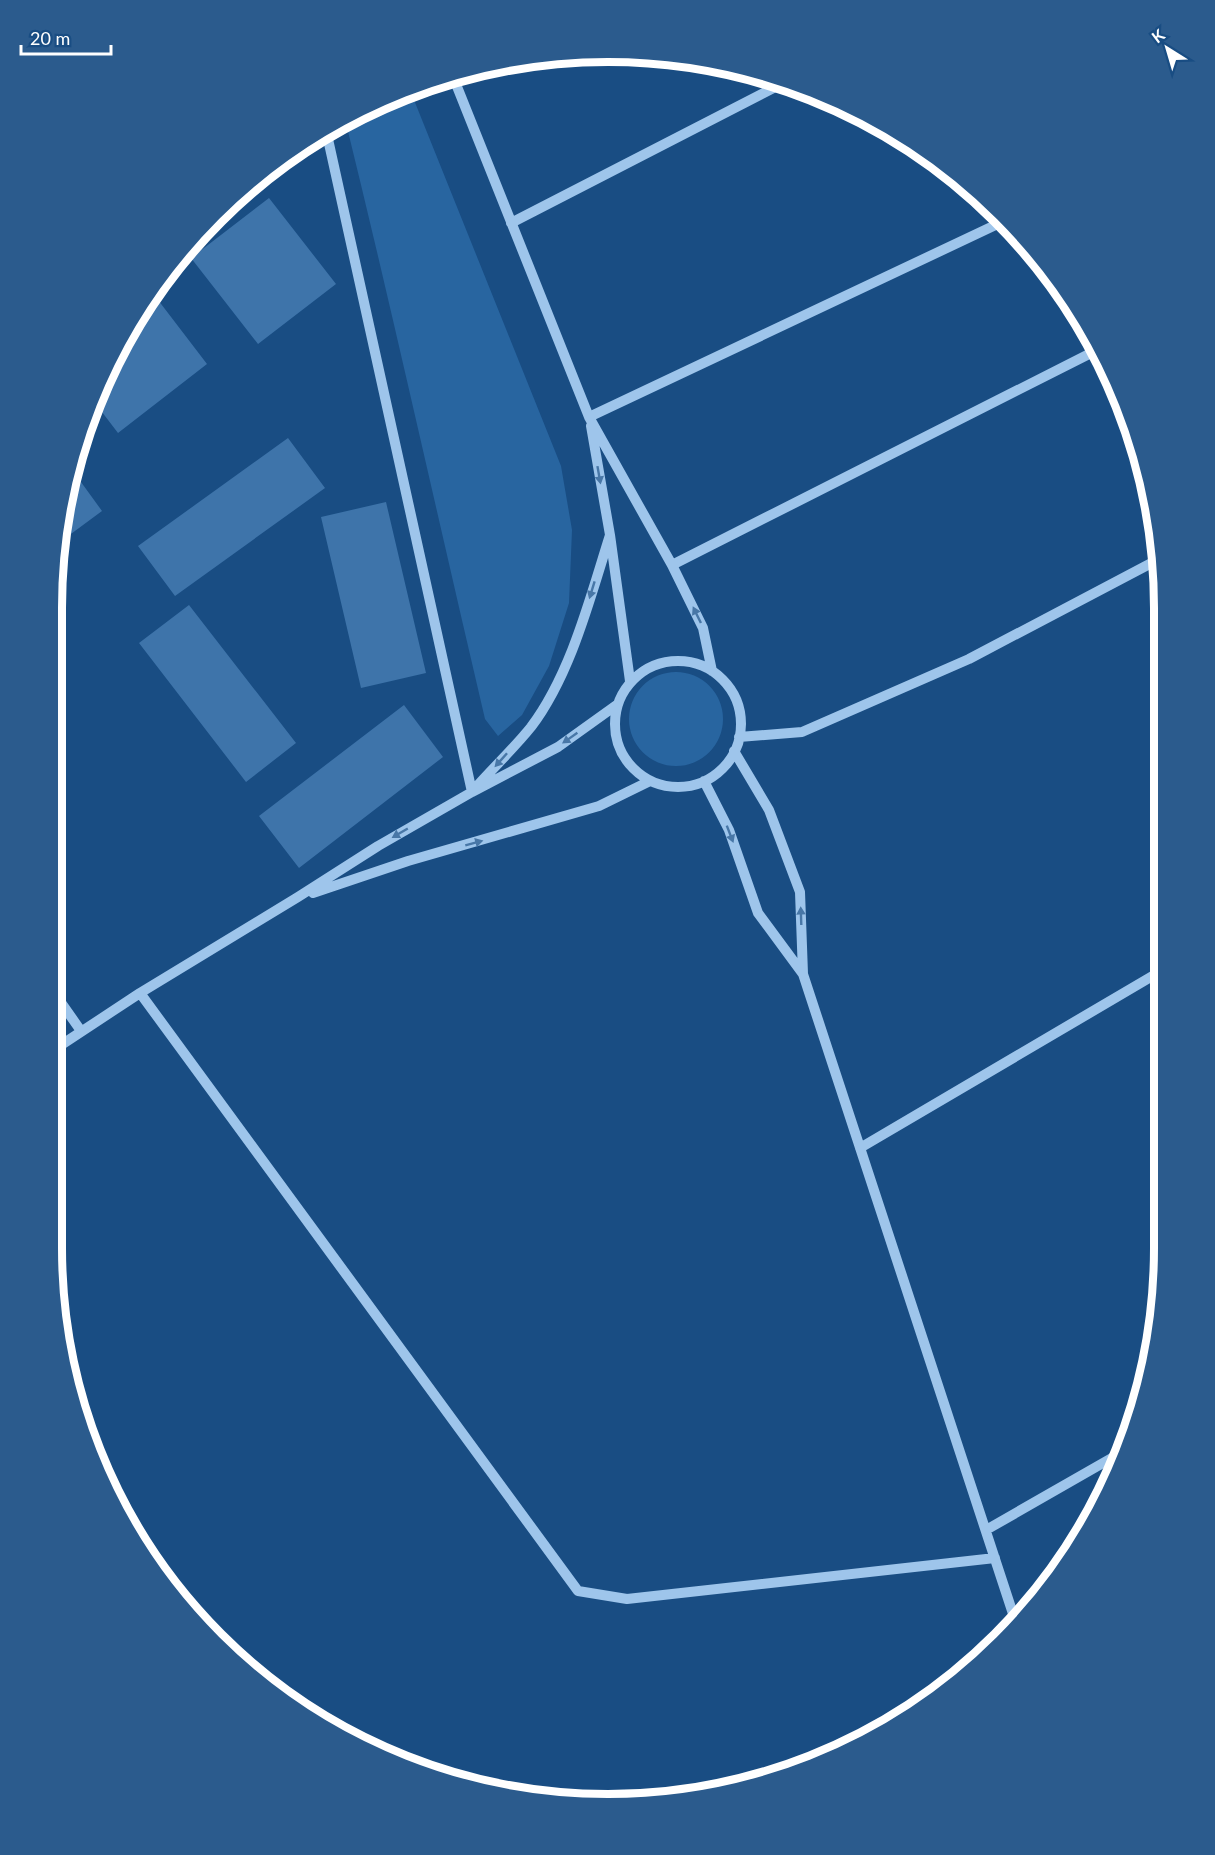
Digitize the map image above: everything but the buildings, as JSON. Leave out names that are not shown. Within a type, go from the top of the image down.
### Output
[{"type":"street","points":[[456,83],[589,417],[672,565],[703,628],[712,670]]},
{"type":"street","points":[[512,224],[774,88]]},
{"type":"street","points":[[328,139],[472,792]]},
{"type":"street","points":[[589,417],[997,224]]},
{"type":"street","points":[[672,565],[1090,353]]},
{"type":"street","points":[[589,417],[610,535],[630,681]]},
{"type":"street","points":[[472,792],[531,726],[558,683],[586,612],[610,535]]},
{"type":"street","points":[[739,737],[802,732],[969,659],[1151,563]]},
{"type":"street","points":[[678,660],[696,663],[712,670],[733,693],[740,714],[739,737],[734,751],[717,773],[704,781],[677,787],[650,781],[629,764],[616,740],[614,722],[623,692],[630,681],[644,670],[661,663],[678,660]]},
{"type":"street","points":[[62,1044],[140,993],[378,846],[472,792],[558,747],[618,704]]},
{"type":"street","points":[[734,751],[769,810],[800,892],[803,974],[1013,1613]]},
{"type":"street","points":[[298,897],[408,861],[599,806],[650,781]]},
{"type":"street","points":[[704,781],[729,830],[758,913],[803,974]]},
{"type":"street","points":[[860,1148],[1154,975]]},
{"type":"street","points":[[140,993],[578,1591],[627,1599],[995,1558]]},
{"type":"street","points":[[62,1004],[81,1031]]},
{"type":"street","points":[[986,1530],[1111,1459]]},
{"type":"shaded area","points":[[413,97],[561,466],[572,530],[569,603],[549,666],[522,715],[498,736],[485,719],[347,128]]},
{"type":"shaded area","points":[[676,672],[694,676],[709,686],[719,701],[723,719],[719,737],[709,752],[694,762],[676,766],[658,762],[643,752],[633,737],[629,719],[633,701],[643,686],[658,676]]}]
